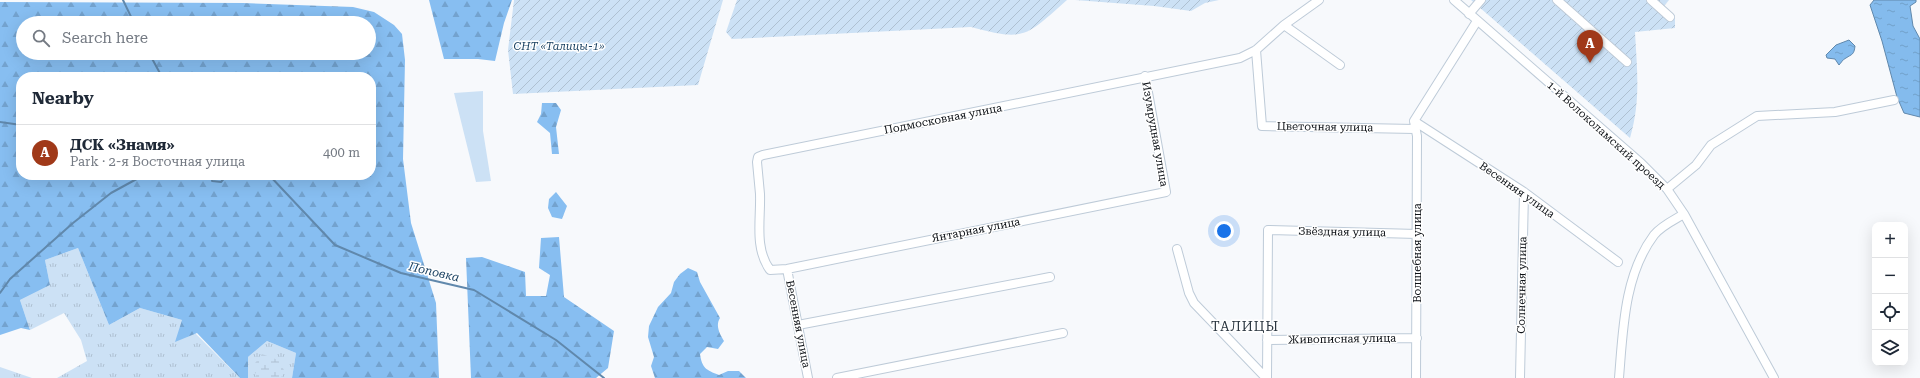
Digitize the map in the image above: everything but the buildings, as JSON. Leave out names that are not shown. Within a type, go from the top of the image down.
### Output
[{"type":"street","points":[[1256,50],[1284,25],[1319,0]]},
{"type":"street","name":"1-й Волоколамский проезд","points":[[1454,0],[1641,163],[1667,189],[1684,214],[1774,378]]},
{"type":"street","points":[[1469,14],[1481,0]]},
{"type":"street","points":[[1557,0],[1628,62]]},
{"type":"street","points":[[1651,0],[1670,17]]},
{"type":"street","points":[[1415,125],[1477,21]]},
{"type":"street","points":[[1284,25],[1340,65]]},
{"type":"street","name":"Цветочная улица","points":[[1256,50],[1262,126],[1415,125]]},
{"type":"street","name":"Подмосковная улица","points":[[787,269],[770,270],[765,263],[762,253],[759,216],[760,194],[757,162],[758,157],[1025,103],[1145,76],[1240,58],[1256,50]]},
{"type":"street","name":"Изумрудная улица","points":[[1145,76],[1166,192]]},
{"type":"street","points":[[1667,189],[1696,165],[1711,145],[1757,116],[1835,112],[1894,100]]},
{"type":"street","name":"Весенняя улица","points":[[1415,125],[1524,192],[1618,262]]},
{"type":"street","name":"Волшебная улица","points":[[1415,125],[1417,234],[1416,378]]},
{"type":"street","name":"Янтарная улица","points":[[787,269],[1166,192]]},
{"type":"street","name":"Солнечная улица","points":[[1520,378],[1524,192]]},
{"type":"street","points":[[1619,378],[1622,337],[1629,291],[1640,259],[1654,234],[1668,223],[1684,214]]},
{"type":"street","name":"Звёздная улица","points":[[1268,340],[1268,230],[1417,234]]},
{"type":"street","points":[[1177,249],[1189,293],[1194,303],[1266,378]]},
{"type":"street","name":"Весенняя улица","points":[[787,269],[808,378]]},
{"type":"street","points":[[798,325],[1050,276]]},
{"type":"street","points":[[837,378],[1063,333]]},
{"type":"street","name":"Живописная улица","points":[[1268,340],[1417,338]]},
{"type":"street","points":[[1266,378],[1268,340]]},
{"type":"green space","points":[[429,0],[512,0],[504,23],[495,61],[478,59],[444,59]]},
{"type":"green space","name":"СНТ «Талицы-1»","points":[[514,0],[723,0],[698,85],[513,94],[508,50]]},
{"type":"green space","points":[[737,0],[1067,0],[1042,22],[1024,33],[1015,35],[989,32],[971,27],[732,39],[726,32]]},
{"type":"green space","points":[[1075,0],[1219,0],[1205,3],[1191,11],[1154,6]]},
{"type":"green space","points":[[1471,0],[1669,0],[1664,6],[1675,16],[1675,28],[1635,32],[1637,98],[1636,111],[1630,138]]},
{"type":"green space","points":[[0,2],[243,3],[353,7],[374,12],[394,25],[402,34],[405,60],[403,159],[411,223],[436,303],[439,378],[292,378],[296,353],[267,341],[248,357],[248,378],[240,378],[197,333],[175,342],[182,320],[140,308],[109,325],[78,248],[45,260],[50,285],[20,300],[30,330],[21,328],[0,335]]},
{"type":"green space","points":[[483,91],[483,131],[491,181],[476,182],[454,93]]},
{"type":"green space","points":[[542,103],[556,103],[561,110],[556,127],[559,154],[552,154],[550,133],[537,122],[541,114]]},
{"type":"green space","points":[[556,192],[567,206],[562,219],[552,217],[548,208],[549,199]]},
{"type":"green space","points":[[559,237],[564,297],[614,331],[608,368],[596,378],[471,378],[466,258],[482,257],[525,272],[526,296],[546,296],[550,275],[539,268],[541,238]]},
{"type":"green space","points":[[78,248],[109,325],[140,308],[182,320],[240,378],[57,378],[87,361],[81,340],[64,313],[30,330],[20,300],[50,285],[45,260]]},
{"type":"green space","points":[[688,268],[697,272],[700,282],[720,318],[718,327],[724,341],[718,349],[707,347],[700,354],[703,365],[711,372],[719,375],[728,371],[739,371],[746,378],[655,378],[651,366],[654,357],[648,337],[649,326],[658,307],[671,293],[674,282],[680,274]]},
{"type":"green space","points":[[267,341],[296,353],[292,378],[248,378],[248,357]]},
{"type":"green space","points":[[262,354],[278,360],[284,370],[281,378],[258,378],[252,367]]},
{"type":"green space","points":[[0,367],[32,378],[0,378]]},
{"type":"water","points":[[1874,0],[1916,0],[1916,2],[1910,6],[1913,26],[1920,39],[1920,117],[1904,113],[1897,97],[1882,41],[1870,5]]},
{"type":"water","points":[[1849,40],[1855,46],[1854,51],[1839,65],[1835,59],[1827,58],[1826,55],[1836,45]]},
{"type":"waterway","name":"Поповка","points":[[123,0],[131,16]]},
{"type":"waterway","name":"Поповка","points":[[153,60],[159,72]]},
{"type":"waterway","points":[[0,122],[16,124]]},
{"type":"waterway","points":[[0,293],[10,279],[73,223],[111,193],[135,180]]},
{"type":"waterway","name":"Поповка","points":[[212,180],[221,182],[223,180]]},
{"type":"waterway","name":"Поповка","points":[[274,180],[335,245],[401,273],[474,290],[556,340],[604,378]]},
{"type":"place","name":"ДСК «Знамя»","points":[[1590,63]]},
{"type":"district","name":"ТАЛИЦЫ","points":[[1245,326]]}]
